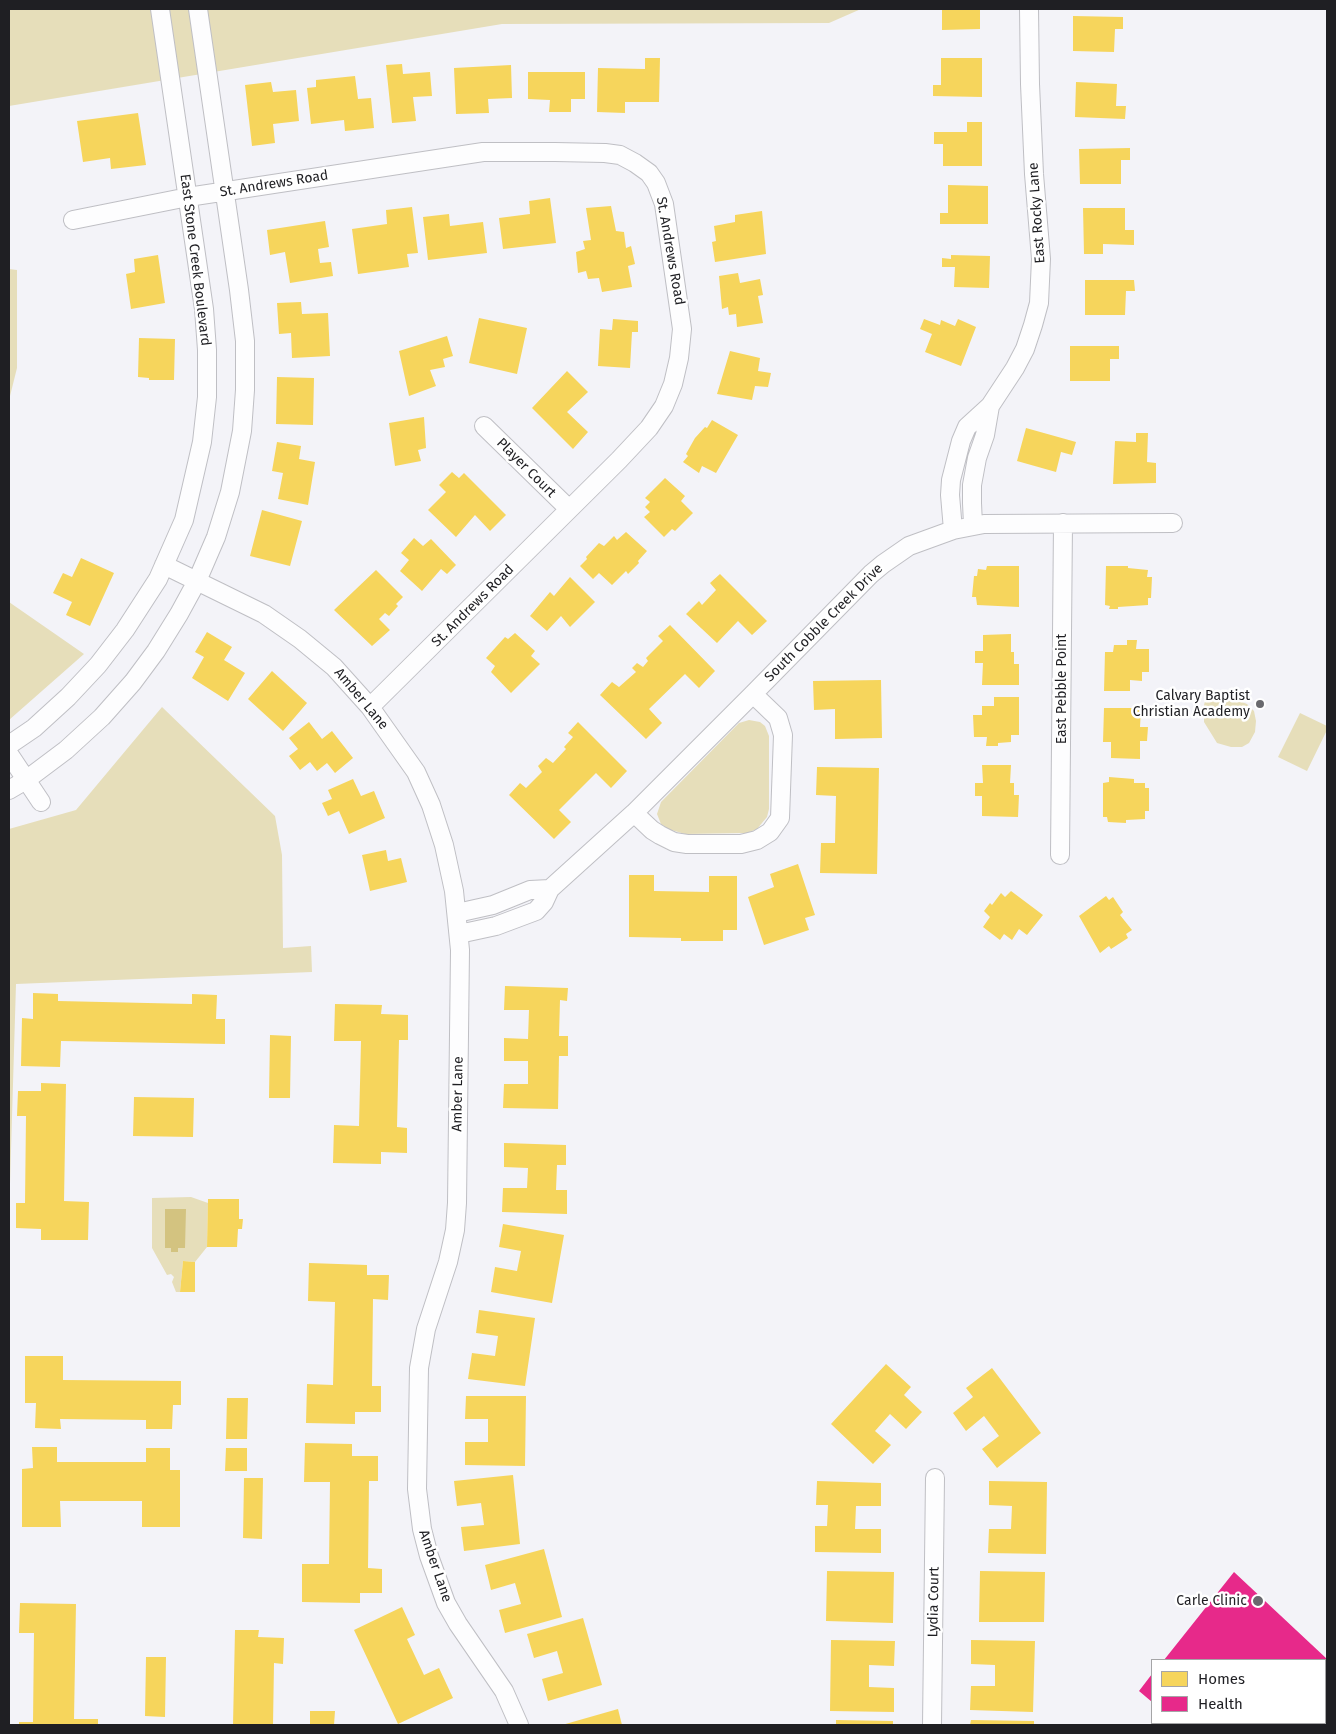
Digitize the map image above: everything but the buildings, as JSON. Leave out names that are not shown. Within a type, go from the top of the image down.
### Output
[{"type":"street","name":"East Stone Creek Boulevard","points":[[9,745],[34,728],[68,697],[98,665],[125,630],[158,579],[184,520],[202,442],[207,397],[207,350],[204,309],[160,9]]},
{"type":"street","points":[[9,790],[26,780],[66,750],[102,717],[133,682],[156,651],[197,581],[216,537],[230,492],[242,431],[245,390],[243,324],[198,9]]},
{"type":"street","name":"East Rocky Lane","points":[[952,530],[951,480],[961,441],[967,427],[990,406],[1025,349],[1035,318],[1041,283],[1030,84],[1029,9]]},
{"type":"street","name":"St. Andrews Road","points":[[73,220],[188,197],[483,152],[605,153],[620,156],[635,163],[649,173],[656,184],[664,204],[682,329],[679,358],[673,384],[664,406],[649,428],[619,460],[370,707]]},
{"type":"street","name":"East Rocky Lane","points":[[974,525],[972,485],[977,458],[985,436],[990,406]]},
{"type":"street","name":"Player Court","points":[[484,426],[569,510]]},
{"type":"street","name":"South Cobble Creek Drive","points":[[459,934],[496,926],[536,911],[544,902],[550,889],[634,813],[882,564],[910,546],[952,530],[974,525],[1000,523],[1173,523]]},
{"type":"street","name":"East Pebble Point","points":[[1060,855],[1063,523]]},
{"type":"street","name":"Amber Lane","points":[[164,565],[264,614],[300,639],[334,667],[370,707],[416,772],[444,845],[457,913],[459,934],[457,1203],[455,1230],[448,1262],[426,1330],[419,1368],[416,1489],[422,1530],[429,1556],[446,1602],[458,1624],[504,1691],[519,1725]]},
{"type":"street","points":[[634,813],[660,835],[674,842],[687,844],[741,844],[758,840],[770,832],[780,818],[783,735],[778,718],[753,694]]},
{"type":"street","points":[[9,754],[41,802]]},
{"type":"street","points":[[457,913],[493,905],[530,890],[550,889]]},
{"type":"street","name":"Lydia Court","points":[[932,1725],[935,1478]]},
{"type":"shaded area","points":[[9,9],[861,9],[829,23],[502,24],[9,106]]},
{"type":"shaded area","points":[[9,269],[17,270],[17,368],[9,400]]},
{"type":"shaded area","points":[[9,602],[84,654],[9,720]]},
{"type":"shaded area","points":[[1217,692],[1247,704],[1254,711],[1256,721],[1255,732],[1249,743],[1242,747],[1231,747],[1217,743],[1204,722],[1206,698],[1210,694]]},
{"type":"shaded area","points":[[162,707],[275,816],[282,855],[283,948],[311,946],[312,972],[16,984],[9,1217],[9,829],[76,810]]},
{"type":"shaded area","points":[[1300,713],[1327,726],[1327,730],[1307,771],[1278,757]]},
{"type":"shaded area","points":[[749,720],[760,722],[765,726],[769,736],[769,809],[767,817],[757,829],[747,833],[685,834],[668,829],[661,824],[657,814],[661,802],[739,723]]},
{"type":"shaded area","points":[[191,1197],[208,1203],[207,1247],[195,1262],[183,1261],[180,1292],[176,1292],[172,1282],[174,1277],[171,1274],[167,1275],[152,1248],[152,1198]]},
{"type":"shaded area","points":[[165,1209],[186,1209],[185,1248],[178,1248],[178,1252],[171,1252],[171,1248],[165,1248]]},
{"type":"place","name":"Calvary Baptist Christian Academy","points":[[1260,704]]},
{"type":"place","name":"Carle Clinic","points":[[1258,1601]]}]
